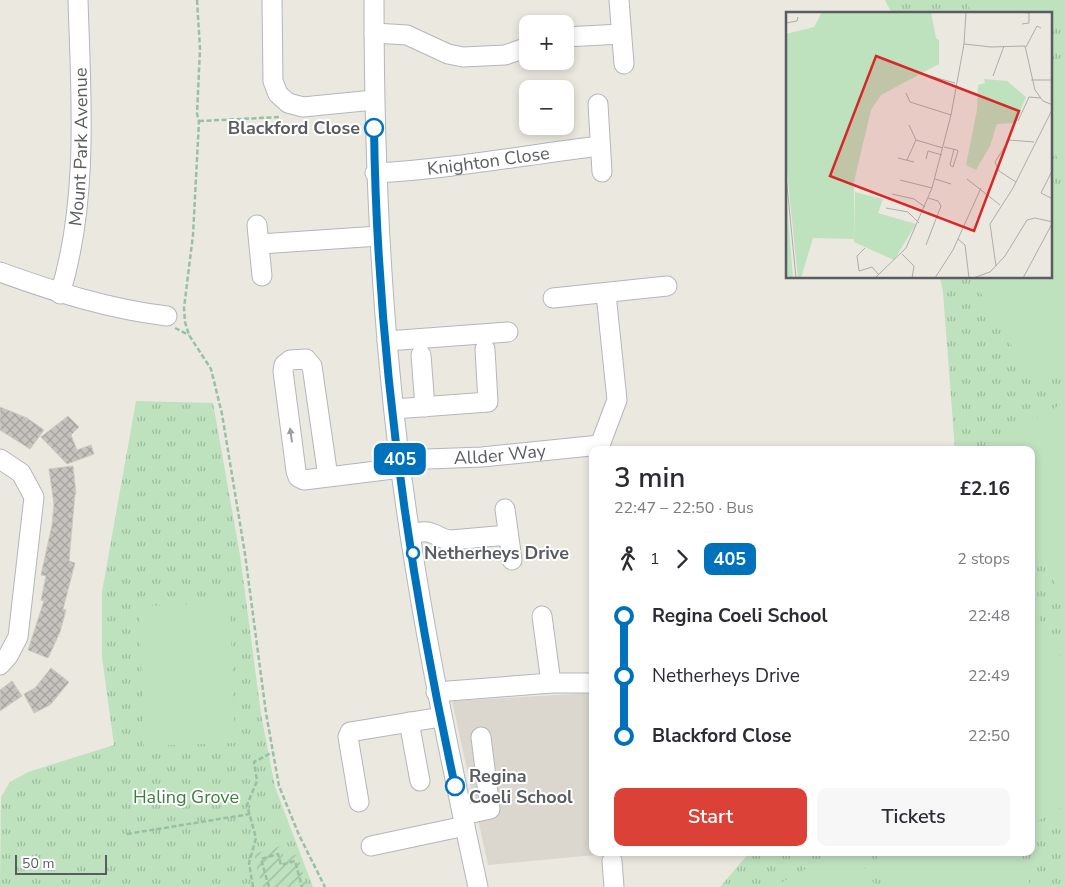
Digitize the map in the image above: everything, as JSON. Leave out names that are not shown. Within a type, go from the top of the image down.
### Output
[{"type":"street","name":"Mount Park Avenue","points":[[60,294],[70,263],[77,211],[80,78],[78,0]]},
{"type":"street","points":[[272,0],[273,80],[278,94],[288,103],[303,107],[374,100]]},
{"type":"street","points":[[374,0],[375,174],[387,341],[400,464],[436,692],[478,887]]},
{"type":"street","points":[[619,0],[624,64]]},
{"type":"street","points":[[374,33],[407,34],[448,54],[463,57],[504,55],[519,50]]},
{"type":"street","points":[[574,37],[621,34]]},
{"type":"street","points":[[598,104],[602,172]]},
{"type":"street","name":"Knighton Close","points":[[375,174],[461,166],[516,156],[600,146]]},
{"type":"street","points":[[257,225],[262,276]]},
{"type":"street","points":[[260,244],[379,236]]},
{"type":"street","points":[[0,272],[60,294],[131,312],[167,316]]},
{"type":"street","points":[[553,298],[606,294],[667,286]]},
{"type":"street","points":[[602,446],[617,400],[606,294]]},
{"type":"street","points":[[387,341],[508,332]]},
{"type":"street","points":[[394,409],[488,402],[485,348]]},
{"type":"street","points":[[421,355],[425,407]]},
{"type":"street","points":[[328,476],[312,364],[306,359],[290,360],[284,365],[283,371],[298,476],[304,480],[328,476],[400,464]]},
{"type":"street","name":"Allder Way","points":[[400,464],[589,448]]},
{"type":"street","points":[[0,459],[21,473],[34,497],[18,637],[8,656],[0,665]]},
{"type":"street","points":[[505,509],[512,560]]},
{"type":"street","points":[[410,534],[433,533],[443,540],[508,535]]},
{"type":"street","points":[[542,616],[551,683]]},
{"type":"street","points":[[436,692],[551,683],[589,683]]},
{"type":"street","points":[[359,802],[348,736],[350,732],[441,717]]},
{"type":"street","points":[[409,722],[420,780]]},
{"type":"street","points":[[371,846],[464,821],[490,809],[481,737]]},
{"type":"street","points":[[612,861],[614,887]]},
{"type":"path","points":[[197,0],[200,49],[197,114],[199,121],[193,234],[184,308],[189,335],[211,369],[222,414],[279,786],[299,835],[325,887]]},
{"type":"path","points":[[199,121],[282,116]]},
{"type":"path","points":[[253,887],[249,863],[256,838],[247,805],[257,781],[254,762],[273,752]]},
{"type":"path","points":[[127,834],[250,814]]},
{"type":"path","points":[[269,887],[261,859],[278,854],[281,865],[295,861],[302,887]]},
{"type":"shaded area","points":[[589,693],[589,856],[488,865],[452,701]]},
{"type":"green space","points":[[885,0],[1065,0],[1065,887],[720,887],[746,856],[1035,856],[1035,446],[955,446],[943,292],[940,279],[1052,279],[1052,12],[891,12]]},
{"type":"green space","points":[[965,0],[1065,0],[1065,19],[1052,26],[1052,12],[972,12]]},
{"type":"green space","points":[[1065,60],[1065,171],[1052,149],[1052,67]]},
{"type":"green space","points":[[1052,180],[1065,202],[1065,364],[1033,382],[973,279],[1052,279]]},
{"type":"green space","name":"Haling Grove","points":[[136,401],[213,403],[240,555],[261,714],[275,787],[313,887],[0,887],[1,797],[10,782],[28,772],[114,745],[102,657],[102,592]]},
{"type":"green space","points":[[1065,402],[1065,541],[1038,556],[1035,551],[1035,446],[989,446]]},
{"type":"green space","points":[[1065,545],[1065,601],[1041,559]]},
{"type":"green space","points":[[230,603],[235,743],[144,746],[139,606]]},
{"type":"green space","points":[[1035,612],[1065,664],[1065,805],[1035,823]]},
{"type":"green space","points":[[281,846],[284,858],[298,854],[306,887],[262,887],[254,854]]},
{"type":"green space","points":[[828,856],[858,856],[876,887],[774,887]]},
{"type":"green space","points":[[877,856],[1014,856],[1032,887],[896,887]]},
{"type":"building","points":[[0,407],[27,418],[44,430],[30,449],[0,430]]},
{"type":"building","points":[[68,416],[79,427],[71,435],[77,450],[91,445],[94,454],[67,464],[41,437]]},
{"type":"building","points":[[73,466],[76,494],[69,561],[75,563],[63,609],[66,610],[60,632],[48,658],[28,650],[44,601],[41,600],[46,576],[41,575],[52,525],[54,504],[49,469]]},
{"type":"building","points":[[51,668],[69,682],[50,705],[34,713],[24,694],[35,688]]},
{"type":"building","points":[[12,681],[22,696],[0,711],[0,690]]},
{"type":"bus line","name":"405","points":[[374,128],[380,254],[390,373],[400,460],[436,692],[455,786]]},
{"type":"place","name":"Blackford Close","points":[[374,128]]},
{"type":"place","name":"Netherheys Drive","points":[[413,553]]},
{"type":"place","name":"Regina Coeli School","points":[[455,786]]}]
